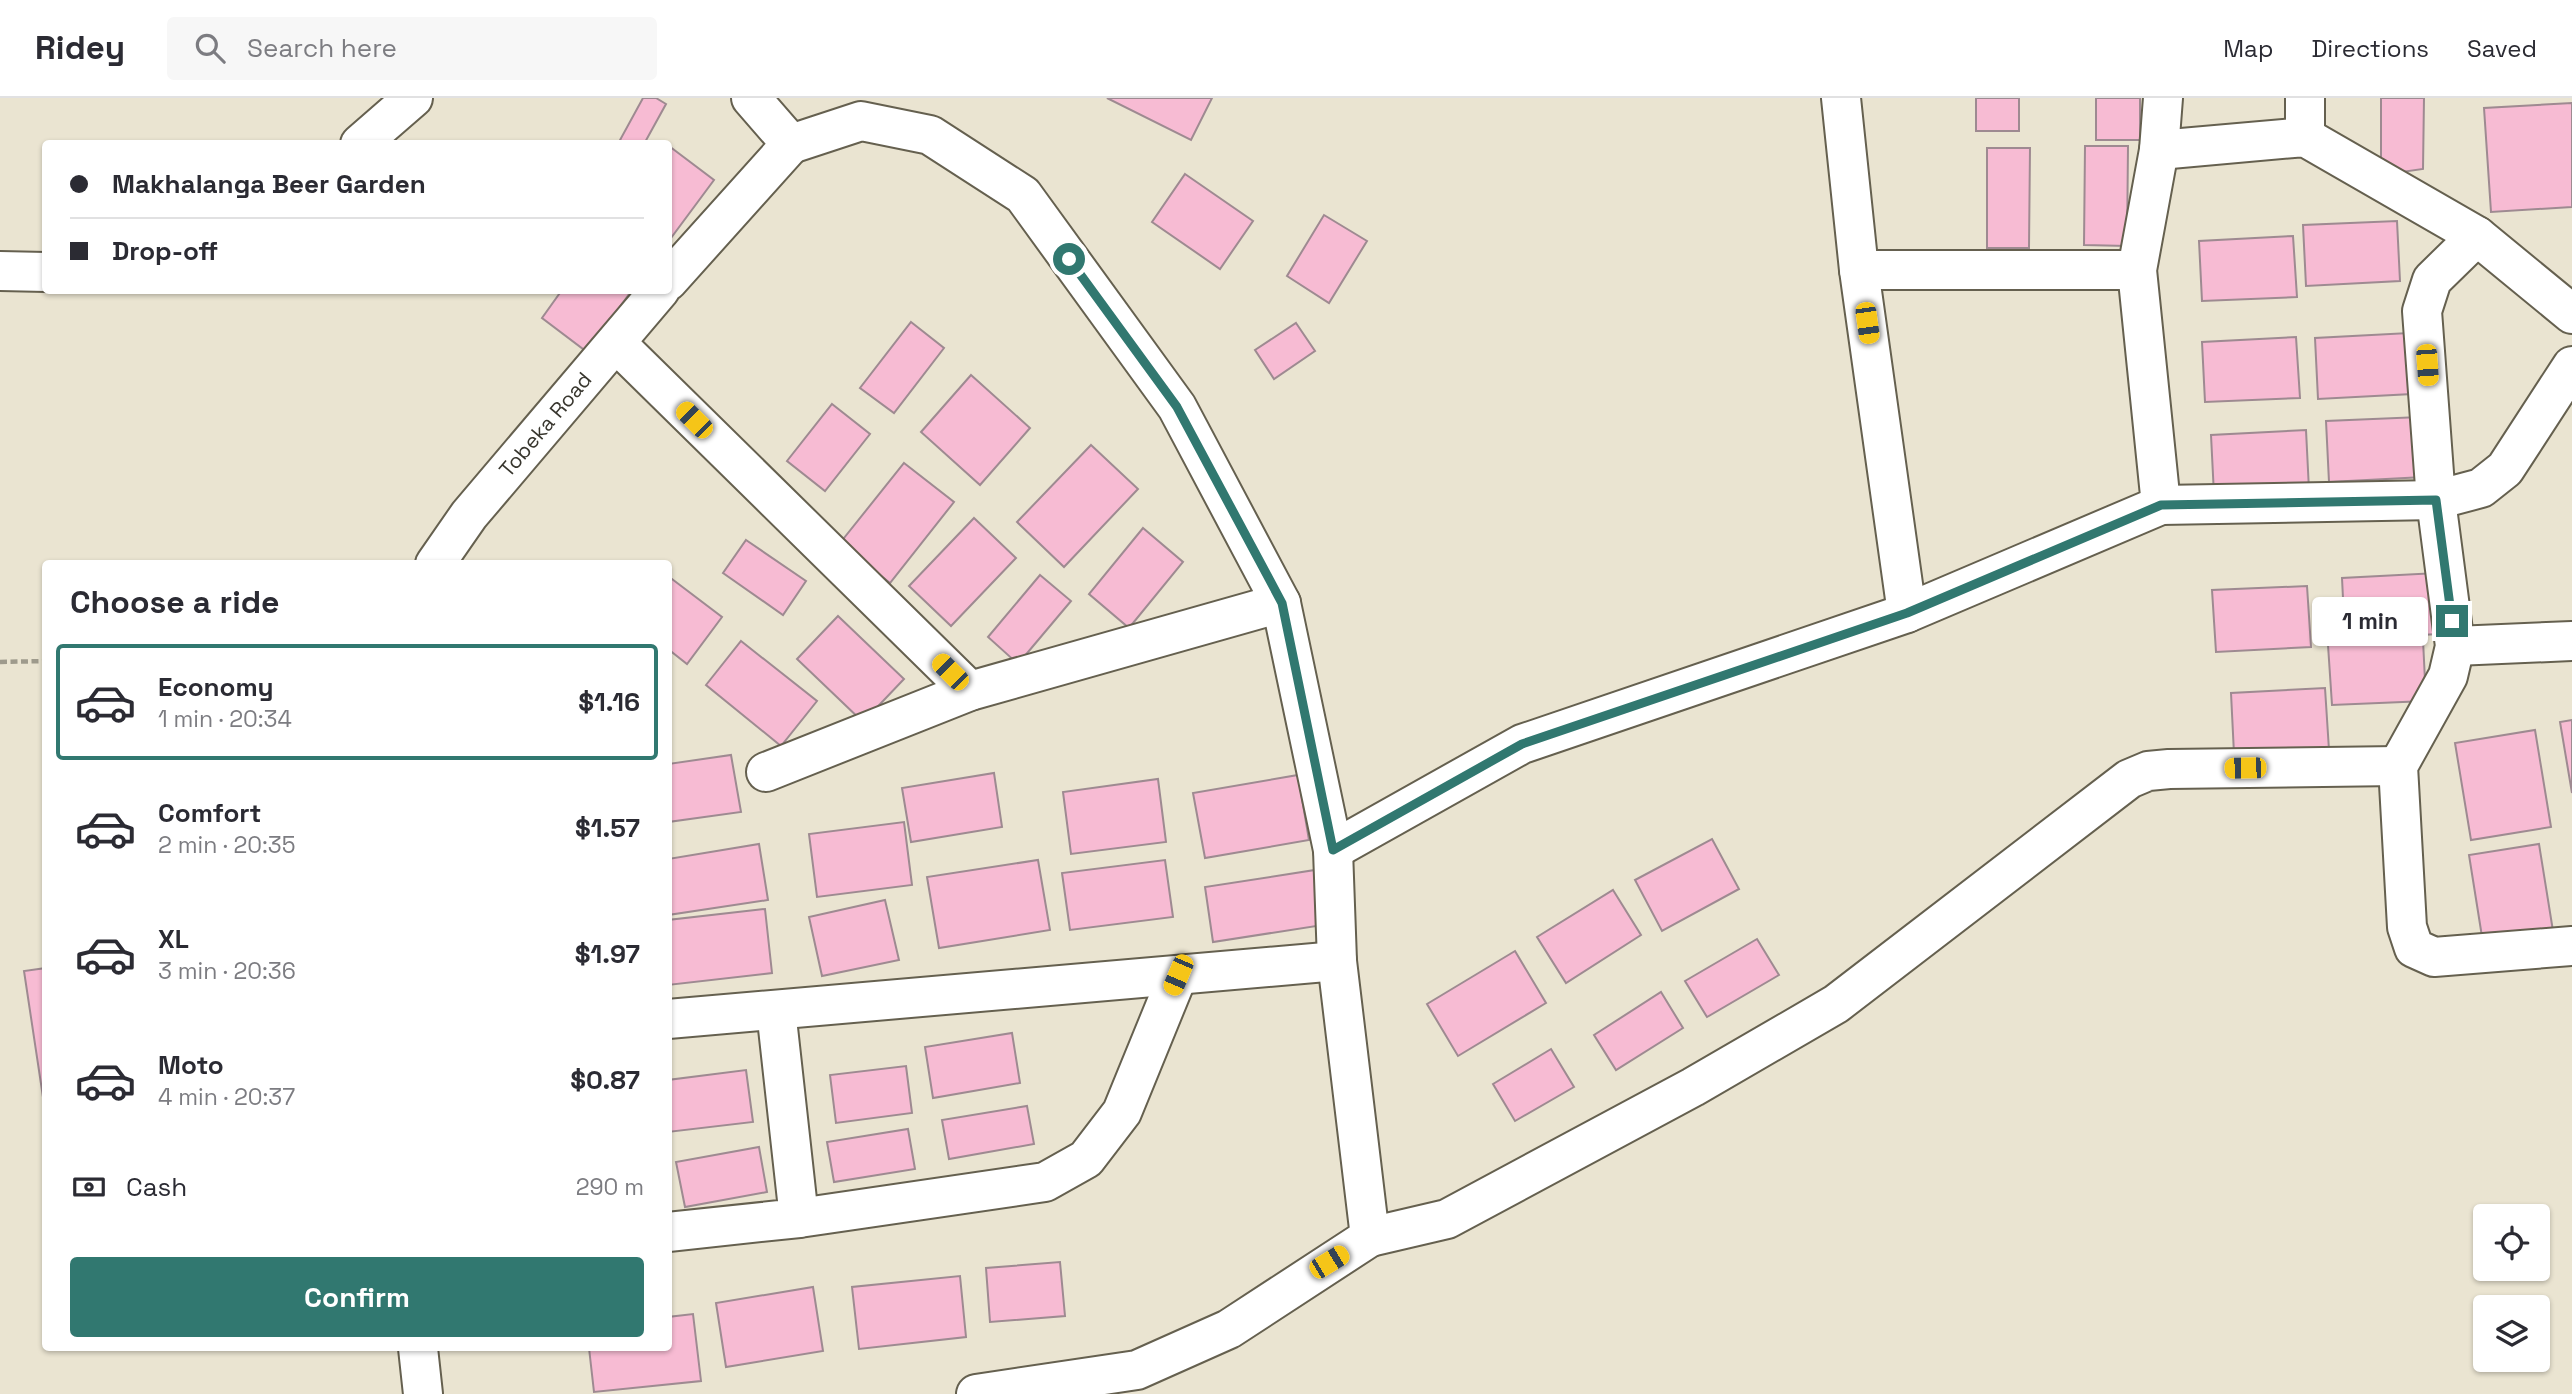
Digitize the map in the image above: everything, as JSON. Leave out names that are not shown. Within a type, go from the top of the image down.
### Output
[{"type":"street","points":[[365,140],[413,98]]},
{"type":"street","points":[[751,98],[791,144]]},
{"type":"street","points":[[1841,98],[1859,270],[1907,613]]},
{"type":"street","points":[[2161,505],[2137,270],[2159,149],[2163,98]]},
{"type":"street","points":[[2305,98],[2305,137]]},
{"type":"street","points":[[672,277],[791,144],[861,121],[930,135],[1023,195],[1177,407],[1282,603],[1333,850],[1337,961],[1370,1237]]},
{"type":"street","points":[[2159,149],[2305,137],[2477,236],[2572,314]]},
{"type":"street","points":[[2477,236],[2432,280],[2423,311],[2436,500],[2455,646],[2448,676],[2398,766],[2407,927],[2414,947],[2434,957],[2572,946]]},
{"type":"street","points":[[1859,270],[2137,270]]},
{"type":"street","points":[[0,271],[42,272]]},
{"type":"street","name":"Tobeka Road","points":[[439,560],[470,515],[657,294]]},
{"type":"street","points":[[616,343],[970,691]]},
{"type":"street","points":[[1333,850],[1522,744],[1907,613],[2161,505],[2436,500],[2481,488],[2505,469],[2572,366]]},
{"type":"street","points":[[766,772],[970,691],[1282,603]]},
{"type":"street","points":[[2455,646],[2572,641]]},
{"type":"street","points":[[976,1394],[1137,1370],[1229,1329],[1370,1237],[1447,1219],[1693,1087],[1836,1004],[2129,779],[2148,771],[2169,769],[2398,766]]},
{"type":"street","points":[[672,1019],[1337,961]]},
{"type":"street","points":[[672,1232],[799,1218],[1045,1181],[1086,1159],[1122,1112],[1178,975]]},
{"type":"street","points":[[776,1010],[799,1218]]},
{"type":"street","points":[[418,1351],[423,1394]]},
{"type":"path","points":[[0,662],[42,661]]},
{"type":"building","points":[[643,98],[656,98],[666,104],[646,140],[620,140]]},
{"type":"building","points":[[1107,98],[1212,98],[1191,140]]},
{"type":"building","points":[[1976,98],[2019,98],[2019,131],[1976,131]]},
{"type":"building","points":[[2096,98],[2140,98],[2140,140],[2096,140]]},
{"type":"building","points":[[2381,98],[2424,98],[2423,169],[2388,174],[2381,169]]},
{"type":"building","points":[[2572,103],[2572,207],[2491,212],[2484,108]]},
{"type":"building","points":[[2085,146],[2128,146],[2127,246],[2084,245]]},
{"type":"building","points":[[672,148],[714,180],[672,237]]},
{"type":"building","points":[[1987,148],[2030,148],[2029,248],[1987,248]]},
{"type":"building","points":[[1185,174],[1253,221],[1220,269],[1152,222]]},
{"type":"building","points":[[1324,215],[1367,241],[1329,303],[1287,276]]},
{"type":"building","points":[[2397,221],[2400,281],[2306,286],[2303,225]]},
{"type":"building","points":[[2293,236],[2297,297],[2202,301],[2199,241]]},
{"type":"building","points":[[559,294],[629,294],[587,352],[542,318]]},
{"type":"building","points":[[911,322],[944,348],[894,413],[860,388]]},
{"type":"building","points":[[1296,323],[1315,351],[1274,379],[1255,350]]},
{"type":"building","points":[[2409,333],[2412,394],[2318,399],[2315,338]]},
{"type":"building","points":[[2296,337],[2300,398],[2205,402],[2202,342]]},
{"type":"building","points":[[971,375],[1030,428],[980,485],[921,432]]},
{"type":"building","points":[[832,404],[870,434],[825,491],[787,461]]},
{"type":"building","points":[[2420,417],[2424,477],[2329,482],[2326,421]]},
{"type":"building","points":[[2306,430],[2309,490],[2214,495],[2211,435]]},
{"type":"building","points":[[1091,445],[1138,489],[1064,567],[1017,522]]},
{"type":"building","points":[[904,463],[954,502],[890,583],[840,543]]},
{"type":"building","points":[[974,518],[1016,558],[951,626],[909,586]]},
{"type":"building","points":[[1143,528],[1183,562],[1129,628],[1089,594]]},
{"type":"building","points":[[746,540],[806,581],[783,615],[723,573]]},
{"type":"building","points":[[2437,573],[2439,634],[2345,639],[2342,578]]},
{"type":"building","points":[[1040,575],[1071,601],[1018,664],[988,637]]},
{"type":"building","points":[[672,579],[722,617],[687,664],[672,652]]},
{"type":"building","points":[[2307,586],[2311,647],[2216,652],[2212,590]]},
{"type":"building","points":[[838,616],[904,679],[863,722],[797,659]]},
{"type":"building","points":[[2423,640],[2426,701],[2332,705],[2328,645]]},
{"type":"building","points":[[741,641],[817,701],[781,746],[706,685]]},
{"type":"building","points":[[2325,688],[2329,750],[2234,754],[2231,693]]},
{"type":"building","points":[[2572,720],[2572,793],[2560,722]]},
{"type":"building","points":[[2535,730],[2551,827],[2471,840],[2455,743]]},
{"type":"building","points":[[731,755],[741,812],[672,821],[672,763]]},
{"type":"building","points":[[994,773],[1002,827],[911,842],[902,788]]},
{"type":"building","points":[[1298,775],[1309,840],[1205,858],[1193,793]]},
{"type":"building","points":[[1158,779],[1166,842],[1071,854],[1063,792]]},
{"type":"building","points":[[904,822],[912,885],[817,897],[809,834]]},
{"type":"building","points":[[1712,839],[1739,889],[1662,931],[1635,880]]},
{"type":"building","points":[[759,844],[768,900],[672,914],[672,858]]},
{"type":"building","points":[[2539,844],[2553,931],[2483,943],[2469,855]]},
{"type":"building","points":[[1038,860],[1050,930],[939,948],[927,877]]},
{"type":"building","points":[[1165,860],[1173,917],[1070,930],[1062,873]]},
{"type":"building","points":[[1315,870],[1323,925],[1213,942],[1205,887]]},
{"type":"building","points":[[1613,890],[1641,935],[1566,983],[1537,937]]},
{"type":"building","points":[[885,900],[899,960],[822,976],[809,917]]},
{"type":"building","points":[[765,909],[772,973],[672,985],[672,920]]},
{"type":"building","points":[[1757,939],[1779,975],[1707,1017],[1685,981]]},
{"type":"building","points":[[1515,951],[1546,1003],[1458,1056],[1427,1004]]},
{"type":"building","points":[[42,969],[42,1090],[24,971]]},
{"type":"building","points":[[1661,992],[1683,1028],[1616,1070],[1594,1035]]},
{"type":"building","points":[[1012,1033],[1020,1083],[933,1098],[925,1047]]},
{"type":"building","points":[[1551,1049],[1574,1087],[1515,1121],[1493,1084]]},
{"type":"building","points":[[906,1066],[912,1113],[836,1123],[830,1075]]},
{"type":"building","points":[[746,1070],[753,1122],[672,1132],[672,1079]]},
{"type":"building","points":[[1027,1106],[1034,1144],[949,1159],[942,1120]]},
{"type":"building","points":[[908,1129],[915,1169],[834,1182],[827,1142]]},
{"type":"building","points":[[759,1147],[767,1192],[685,1207],[676,1162]]},
{"type":"building","points":[[1060,1262],[1065,1316],[990,1322],[986,1268]]},
{"type":"building","points":[[960,1276],[966,1337],[859,1349],[852,1287]]},
{"type":"building","points":[[813,1287],[823,1351],[726,1367],[716,1303]]},
{"type":"building","points":[[693,1314],[701,1381],[594,1392],[589,1351],[672,1351],[672,1317]]},
{"type":"route","points":[[1069,259],[1177,407],[1282,603],[1333,850],[1522,744],[1907,613],[2161,505],[2436,500],[2452,621]]}]
